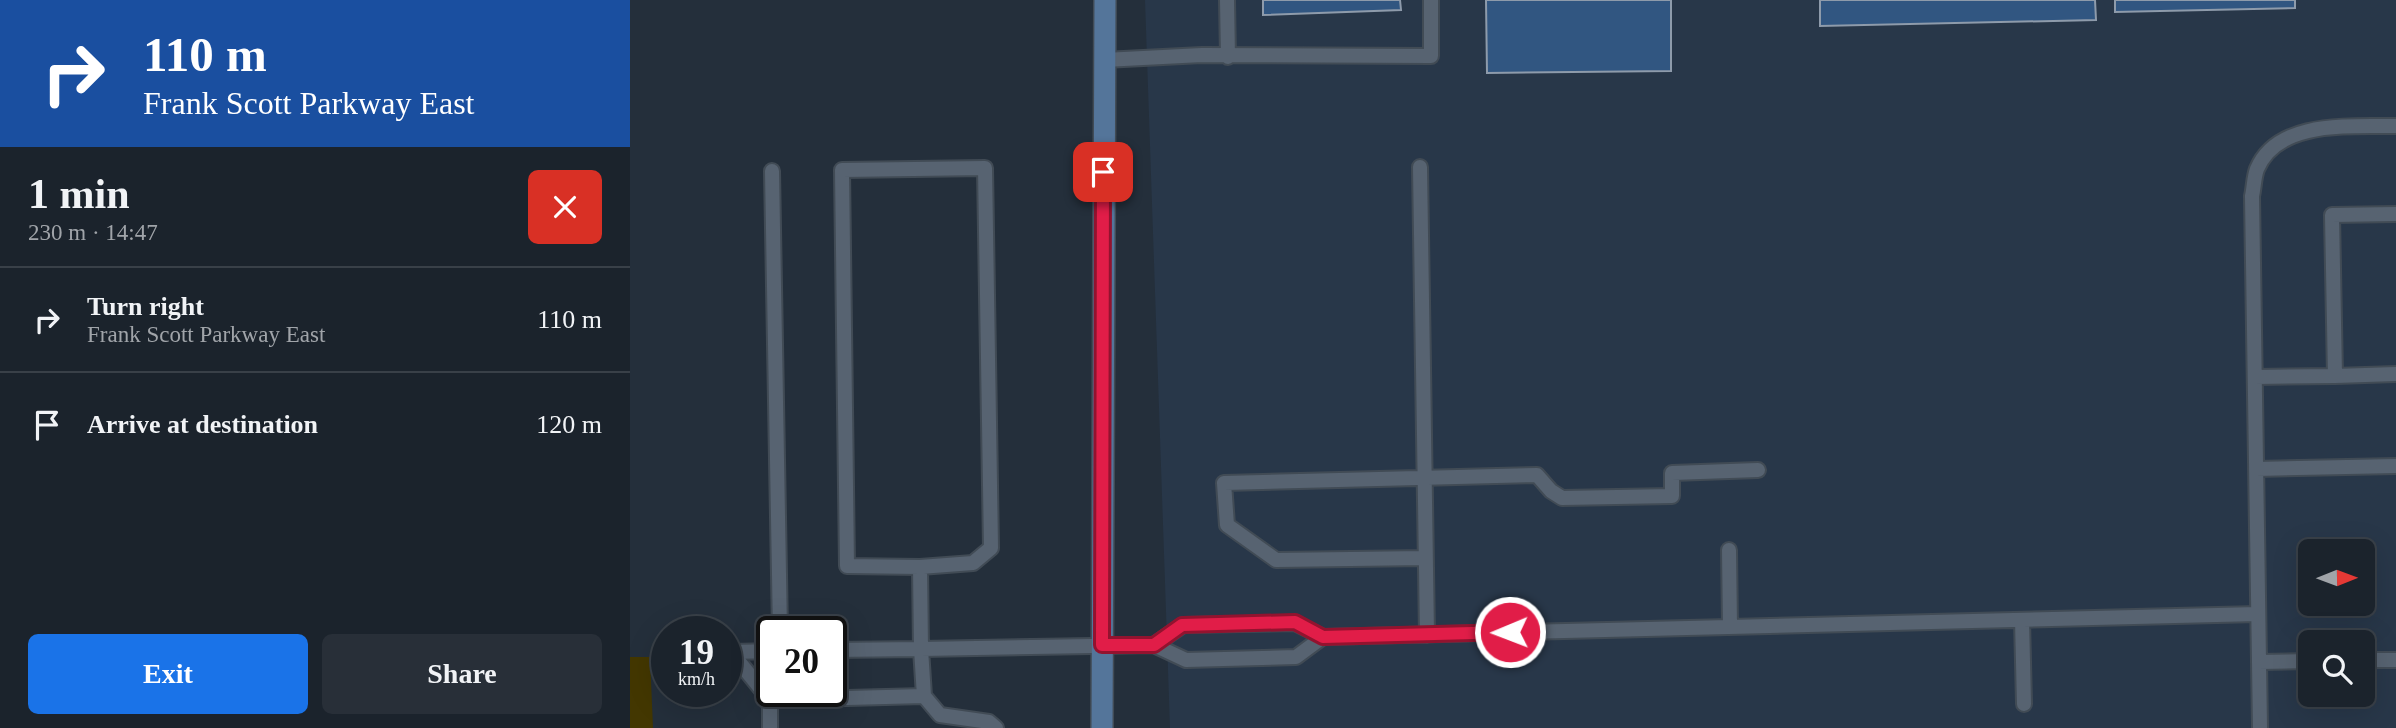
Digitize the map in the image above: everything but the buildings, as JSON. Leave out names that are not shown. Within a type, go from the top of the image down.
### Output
[{"type":"main road","points":[[1102,728],[1105,0]]},
{"type":"lane","points":[[1227,0],[1228,57]]},
{"type":"lane","points":[[1104,60],[1432,56],[1431,0]]},
{"type":"lane","points":[[2260,728],[2252,196],[2258,168],[2277,145],[2301,132],[2396,126]]},
{"type":"lane","points":[[985,167],[991,548],[973,563],[920,567],[847,566],[842,170],[985,167]]},
{"type":"lane","points":[[1419,167],[1427,635]]},
{"type":"lane","points":[[772,171],[780,616]]},
{"type":"lane","points":[[2335,376],[2332,215],[2396,214]]},
{"type":"lane","points":[[2255,377],[2396,374]]},
{"type":"lane","points":[[2256,469],[2396,466]]},
{"type":"lane","points":[[1426,558],[1276,560],[1227,525],[1224,484],[1536,475],[1562,498],[1672,496],[1672,472],[1758,470]]},
{"type":"lane","points":[[1729,550],[1730,627]]},
{"type":"lane","points":[[920,567],[924,696],[940,715],[989,722],[996,728]]},
{"type":"lane","points":[[1154,645],[1182,625],[1295,622],[1323,637],[2258,614]]},
{"type":"lane","points":[[2022,620],[2024,704]]},
{"type":"lane","points":[[847,650],[1154,645],[1186,660],[1296,656],[1323,637]]},
{"type":"lane","points":[[756,652],[731,652],[756,683]]},
{"type":"lane","points":[[2375,660],[2396,660]]},
{"type":"lane","points":[[2259,662],[2298,661]]},
{"type":"lane","points":[[847,698],[924,696]]},
{"type":"lane","points":[[770,707],[771,728]]},
{"type":"shaded area","points":[[1145,0],[2396,0],[2396,728],[1170,728]]},
{"type":"shaded area","points":[[630,657],[650,657],[653,728],[630,728]]},
{"type":"route","points":[[1103,172],[1102,645],[1154,645],[1182,625],[1295,622],[1323,637],[1510,632]]}]
